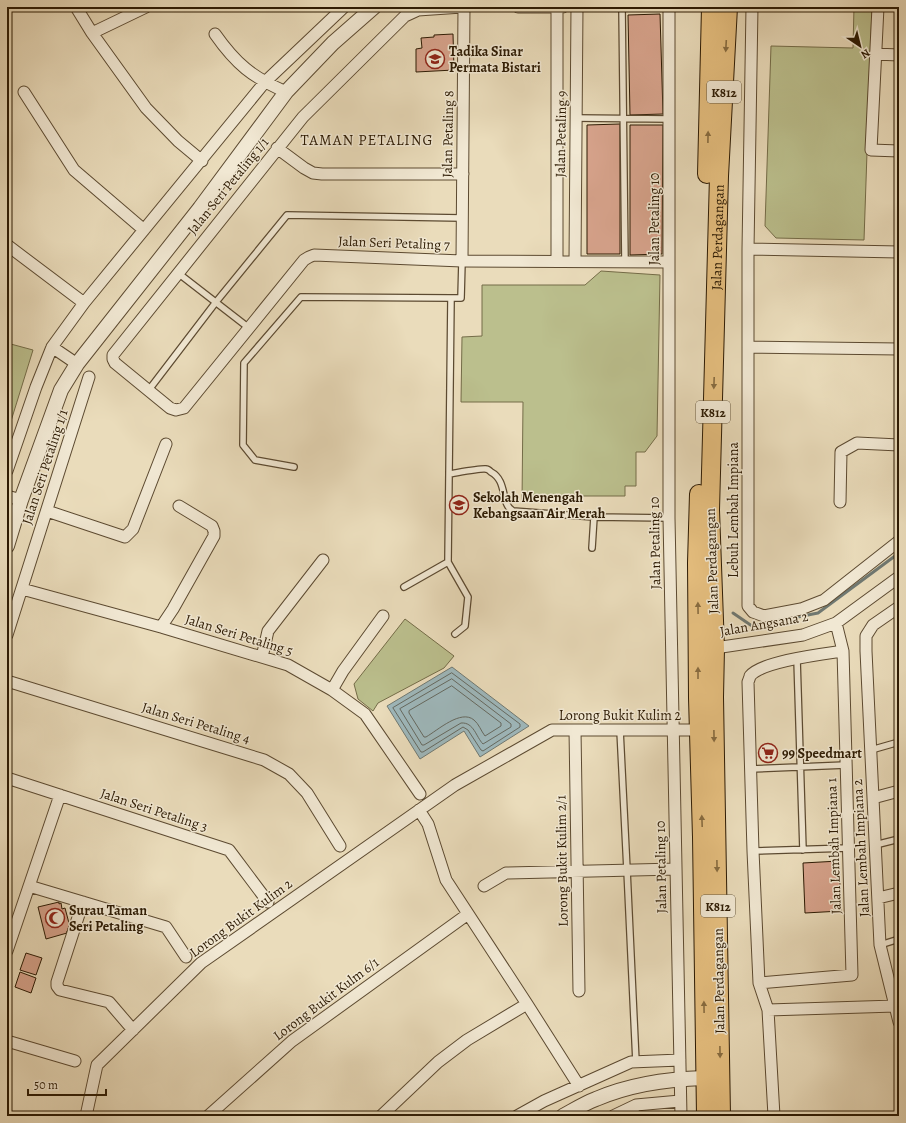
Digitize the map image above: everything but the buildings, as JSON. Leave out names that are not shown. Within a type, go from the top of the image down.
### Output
[{"type":"main road","name":"Jalan Perdagangan","points":[[706,1116],[704,1078],[702,837],[697,563],[711,7]]},
{"type":"main road","name":"Jalan Perdagangan","points":[[721,1116],[714,697],[715,648],[710,510],[719,176],[728,7]]},
{"type":"street","points":[[76,7],[92,33],[146,108],[178,141],[202,160]]},
{"type":"street","points":[[92,33],[146,7]]},
{"type":"street","points":[[7,471],[36,387],[52,347],[84,303],[265,82],[344,7]]},
{"type":"street","points":[[7,546],[21,500],[61,390],[77,364],[200,208],[286,92],[333,43],[374,7]]},
{"type":"street","name":"Jalan Seri Petaling 1/1","points":[[188,404],[180,410],[170,408],[116,363],[113,359],[114,355],[303,117],[405,16],[418,10],[463,7]]},
{"type":"street","name":"Jalan Petaling 8","points":[[462,261],[463,7]]},
{"type":"street","points":[[518,7],[563,7]]},
{"type":"street","points":[[557,7],[557,262]]},
{"type":"street","name":"Jalan Petaling 9","points":[[575,261],[577,7]]},
{"type":"street","name":"Jalan Petaling 10","points":[[668,7],[669,518],[681,1116]]},
{"type":"street","name":"Lebuh Lembah Impiana","points":[[752,7],[748,249],[748,606],[753,612],[764,616],[801,609],[824,600],[899,541]]},
{"type":"street","points":[[878,7],[871,150],[899,151]]},
{"type":"street","points":[[215,34],[233,58],[249,72],[286,92]]},
{"type":"street","points":[[876,54],[899,55]]},
{"type":"street","points":[[24,92],[74,170],[144,230]]},
{"type":"street","points":[[277,148],[313,173],[463,174]]},
{"type":"street","points":[[7,245],[84,303]]},
{"type":"street","points":[[748,249],[899,252]]},
{"type":"street","name":"Jalan Seri Petaling 7","points":[[188,404],[304,260],[309,257],[319,255],[462,261],[669,262]]},
{"type":"street","points":[[52,347],[77,364]]},
{"type":"street","points":[[748,347],[899,349]]},
{"type":"street","name":"Jalan Seri Petaling 1/1","points":[[7,635],[89,376]]},
{"type":"street","points":[[840,502],[841,452],[857,443],[899,445]]},
{"type":"street","points":[[47,511],[125,537],[133,529],[166,444]]},
{"type":"street","points":[[7,496],[21,500]]},
{"type":"street","points":[[161,627],[173,609],[214,536],[212,526],[179,506]]},
{"type":"street","points":[[262,657],[268,631],[323,560]]},
{"type":"street","name":"Jalan Angsana 2","points":[[715,648],[803,635],[836,623],[899,577]]},
{"type":"street","name":"Jalan Seri Petaling 5","points":[[22,589],[288,664],[332,690],[365,714],[420,794]]},
{"type":"street","name":"Jalan Lembah Impiana 2","points":[[899,607],[873,625],[866,636],[880,945],[897,1005],[899,1022]]},
{"type":"street","points":[[332,690],[343,671],[383,616]]},
{"type":"street","name":"Jalan Lembah Impiana 1","points":[[759,983],[852,975],[843,651],[836,623]]},
{"type":"street","points":[[774,1116],[768,1010],[759,983],[750,770],[748,682],[750,676],[756,671],[768,666],[843,651]]},
{"type":"street","name":"Jalan Seri Petaling 4","points":[[7,681],[264,760],[289,774],[307,793],[340,846]]},
{"type":"street","name":"Lorong Bukit Kulim 2","points":[[86,1116],[97,1065],[201,962],[455,785],[552,730],[699,730]]},
{"type":"street","name":"Lorong Bukit Kulim 2/1","points":[[575,730],[579,992]]},
{"type":"street","name":"Jalan Seri Petaling 3","points":[[7,778],[229,850],[268,902]]},
{"type":"street","points":[[873,798],[899,791]]},
{"type":"street","points":[[7,951],[60,795]]},
{"type":"street","points":[[420,810],[428,824],[446,880],[579,1086]]},
{"type":"street","points":[[484,886],[506,873],[676,869]]},
{"type":"street","points":[[29,886],[166,927],[186,957]]},
{"type":"street","points":[[878,898],[899,893]]},
{"type":"street","points":[[83,902],[57,986],[60,990],[109,1002],[133,1030]]},
{"type":"street","name":"Lorong Bukit Kulm 6/1","points":[[208,1116],[292,1041],[468,914]]},
{"type":"street","points":[[381,1116],[438,1062],[467,1040],[527,1004]]},
{"type":"street","points":[[768,1010],[897,1005]]},
{"type":"street","points":[[7,1041],[75,1061]]},
{"type":"street","points":[[517,1116],[544,1101],[631,1062],[680,1060]]},
{"type":"street","points":[[563,1116],[596,1099],[645,1083],[704,1078]]},
{"type":"street","points":[[613,1116],[680,1101]]},
{"type":"lane","points":[[622,7],[625,262]]},
{"type":"lane","points":[[576,118],[668,119]]},
{"type":"lane","points":[[148,391],[216,302],[287,215],[462,218]]},
{"type":"lane","points":[[294,467],[255,460],[243,445],[244,363],[301,297],[461,298],[462,261]]},
{"type":"lane","points":[[178,273],[249,328]]},
{"type":"lane","points":[[451,298],[448,562],[468,597],[465,626],[455,634]]},
{"type":"lane","points":[[449,474],[486,469],[495,474],[501,481],[507,505],[513,511],[594,517],[669,518]]},
{"type":"lane","points":[[592,548],[594,517]]},
{"type":"lane","points":[[404,586],[448,562]]},
{"type":"lane","points":[[797,659],[803,850]]},
{"type":"lane","points":[[620,730],[636,1062]]},
{"type":"lane","points":[[871,750],[899,742]]},
{"type":"lane","points":[[750,770],[846,766]]},
{"type":"lane","points":[[875,845],[899,839]]},
{"type":"lane","points":[[753,851],[849,848]]},
{"type":"lane","points":[[880,945],[899,939]]},
{"type":"green space","points":[[854,7],[872,7],[864,240],[776,238],[765,226],[771,46],[853,48]]},
{"type":"green space","points":[[601,271],[660,275],[657,436],[645,452],[636,452],[636,486],[625,486],[625,496],[559,496],[559,502],[522,502],[523,402],[461,402],[462,337],[482,336],[482,285],[585,285]]},
{"type":"green space","points":[[7,343],[33,350],[7,434]]},
{"type":"green space","points":[[405,619],[454,656],[444,668],[378,703],[373,711],[358,699],[354,684]]},
{"type":"water","points":[[452,667],[529,726],[480,757],[464,731],[420,759],[387,706]]},
{"type":"waterway","points":[[733,613],[752,626],[818,613],[899,553]]},
{"type":"place","name":"Tadika Sinar Permata Bistari","points":[[435,59]]},
{"type":"place","name":"Sekolah Menengah Kebangsaan Air Merah","points":[[459,505]]},
{"type":"place","name":"99 Speedmart","points":[[768,753]]},
{"type":"place","name":"Surau Taman Seri Petaling","points":[[55,918]]},
{"type":"district","name":"TAMAN PETALING","points":[[367,140]]}]
